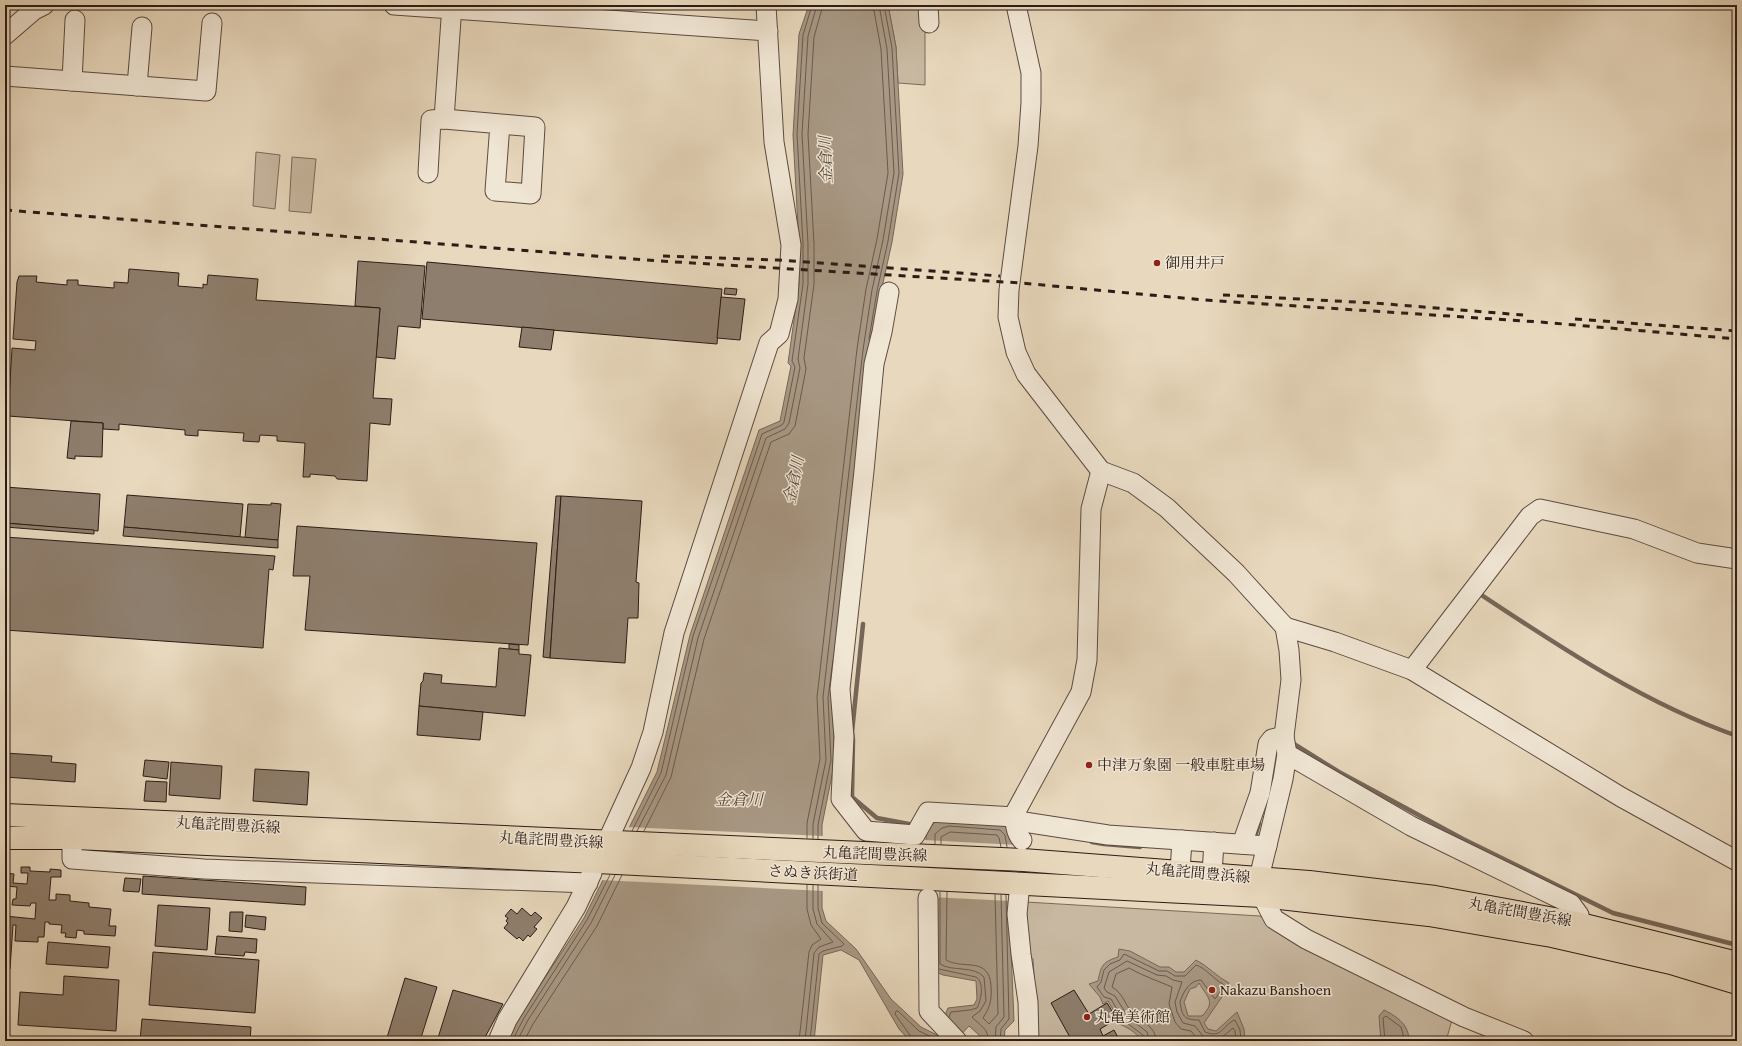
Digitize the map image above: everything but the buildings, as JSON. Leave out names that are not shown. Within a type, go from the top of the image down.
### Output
[{"type":"main road","name":"丸亀詫間豊浜線","points":[[5,815],[72,828],[607,853],[1019,836],[1213,855],[1260,887]]},
{"type":"main road","name":"丸亀詫間豊浜線","points":[[5,838],[72,828]]},
{"type":"main road","name":"さぬき浜街道","points":[[607,853],[1020,883]]},
{"type":"main road","name":"丸亀詫間豊浜線","points":[[1020,883],[1260,887],[1309,882],[1435,897],[1573,931],[1737,963]]},
{"type":"main road","name":"丸亀詫間豊浜線","points":[[1573,931],[1737,983]]},
{"type":"street","points":[[5,35],[34,10],[44,5]]},
{"type":"street","points":[[394,5],[452,7],[768,31]]},
{"type":"street","points":[[498,1041],[507,1020],[607,853],[642,768],[653,732],[674,633],[769,343],[779,334],[788,299],[791,245],[774,142],[766,5]]},
{"type":"street","points":[[1016,5],[1031,72],[1031,103],[1028,146],[1009,290],[1008,317],[1016,352],[1026,374],[1101,471],[1133,483],[1168,508],[1236,573],[1285,627],[1335,642],[1412,670],[1621,797],[1737,861]]},
{"type":"street","points":[[444,119],[452,7]]},
{"type":"street","points":[[72,81],[75,20]]},
{"type":"street","points":[[5,76],[206,91],[212,23]]},
{"type":"street","points":[[137,86],[142,27]]},
{"type":"street","points":[[428,174],[431,120],[444,119],[500,124]]},
{"type":"street","points":[[889,292],[882,332],[874,364],[864,478],[840,689],[844,737],[841,800],[866,831],[915,835],[928,812],[1019,836]]},
{"type":"street","points":[[1019,836],[1015,813],[1035,783],[1080,692],[1087,660],[1091,509],[1101,471]]},
{"type":"street","points":[[1412,670],[1530,516],[1540,509],[1634,530],[1697,553],[1737,559]]},
{"type":"street","points":[[1253,845],[1286,746],[1291,680],[1289,650],[1285,627]]},
{"type":"street","points":[[1524,1041],[1464,1018],[1306,939],[1274,919],[1260,887],[1253,845],[1268,744],[1272,739],[1286,746],[1411,826],[1571,904],[1579,915],[1573,931]]},
{"type":"street","points":[[1019,836],[1024,822],[1108,835],[1181,852],[1213,855],[1253,845]]},
{"type":"street","points":[[72,828],[72,859],[204,869],[588,883]]},
{"type":"street","points":[[1020,883],[1017,914],[1028,1002],[1029,1041]]},
{"type":"street","points":[[928,898],[929,1010],[957,1041]]},
{"type":"shaded area","points":[[888,5],[925,5],[925,85],[898,83],[896,47]]},
{"type":"shaded area","points":[[256,152],[280,155],[275,209],[253,206]]},
{"type":"shaded area","points":[[292,157],[316,159],[311,213],[289,211]]},
{"type":"shaded area","name":"Nakazu Banshoen","points":[[1026,902],[1260,916],[1328,959],[1452,1020],[1446,1041],[1038,1041],[1033,959],[1029,956]]},
{"type":"water","name":"金倉川","points":[[809,5],[888,5],[896,47],[903,174],[892,242],[881,292],[832,698],[835,760],[822,825],[822,908],[826,921],[856,949],[891,999],[921,1027],[949,1041],[910,1041],[899,1029],[859,960],[841,950],[823,955],[814,1041],[508,1041],[520,1016],[584,918],[657,772],[690,635],[759,430],[780,421],[791,366],[788,363],[799,284],[799,244],[793,135],[799,34]]},
{"type":"water","points":[[938,820],[1009,821],[1014,836],[1009,902],[1014,1021],[1005,1030],[1004,1041],[975,1041],[980,1036],[969,1026],[959,1037],[943,1020],[948,1008],[974,1005],[977,999],[976,981],[943,975],[931,970],[926,830]]},
{"type":"water","points":[[1119,949],[1130,951],[1160,967],[1169,967],[1176,972],[1184,972],[1196,960],[1200,962],[1220,978],[1229,983],[1226,991],[1204,1023],[1208,1029],[1216,1031],[1237,1012],[1244,1029],[1245,1041],[1142,1041],[1130,1030],[1116,1023],[1119,1020],[1108,1001],[1103,1004],[1100,997],[1089,984],[1098,981],[1100,971],[1104,965],[1118,957]],"holes":[[[1199,983],[1209,999],[1209,1006],[1202,1016],[1188,1016],[1184,1002],[1190,989],[1196,987]]]},
{"type":"water","points":[[1384,1010],[1402,1022],[1407,1030],[1409,1041],[1381,1041],[1379,1016]]},
{"type":"pier","points":[[627,827],[824,836],[824,891],[600,880]]},
{"type":"pier","points":[[924,840],[1018,845],[1011,901],[930,897]]},
{"type":"waterway","points":[[1483,596],[1544,636],[1638,692],[1703,723],[1737,736]]},
{"type":"waterway","points":[[863,624],[852,732],[852,797],[877,818],[909,824]]},
{"type":"waterway","points":[[1289,746],[1294,744],[1339,772],[1463,839],[1613,913],[1737,945]]},
{"type":"waterway","points":[[1254,841],[1259,823]]},
{"type":"waterway","points":[[1092,842],[1140,847]]},
{"type":"railway","points":[[5,210],[660,261],[1021,283],[1204,300],[1540,322],[1737,339]]},
{"type":"railway","points":[[663,256],[778,260],[1000,276]]},
{"type":"railway","points":[[1223,295],[1374,303],[1523,315]]},
{"type":"railway","points":[[1575,319],[1737,331]]},
{"type":"place","name":"御用井戸","points":[[1157,263]]},
{"type":"place","name":"中津万象園 一般車駐車場","points":[[1089,765]]},
{"type":"place","name":"Nakazu Banshoen","points":[[1212,990]]},
{"type":"place","name":"丸亀美術館","points":[[1087,1017]]}]
